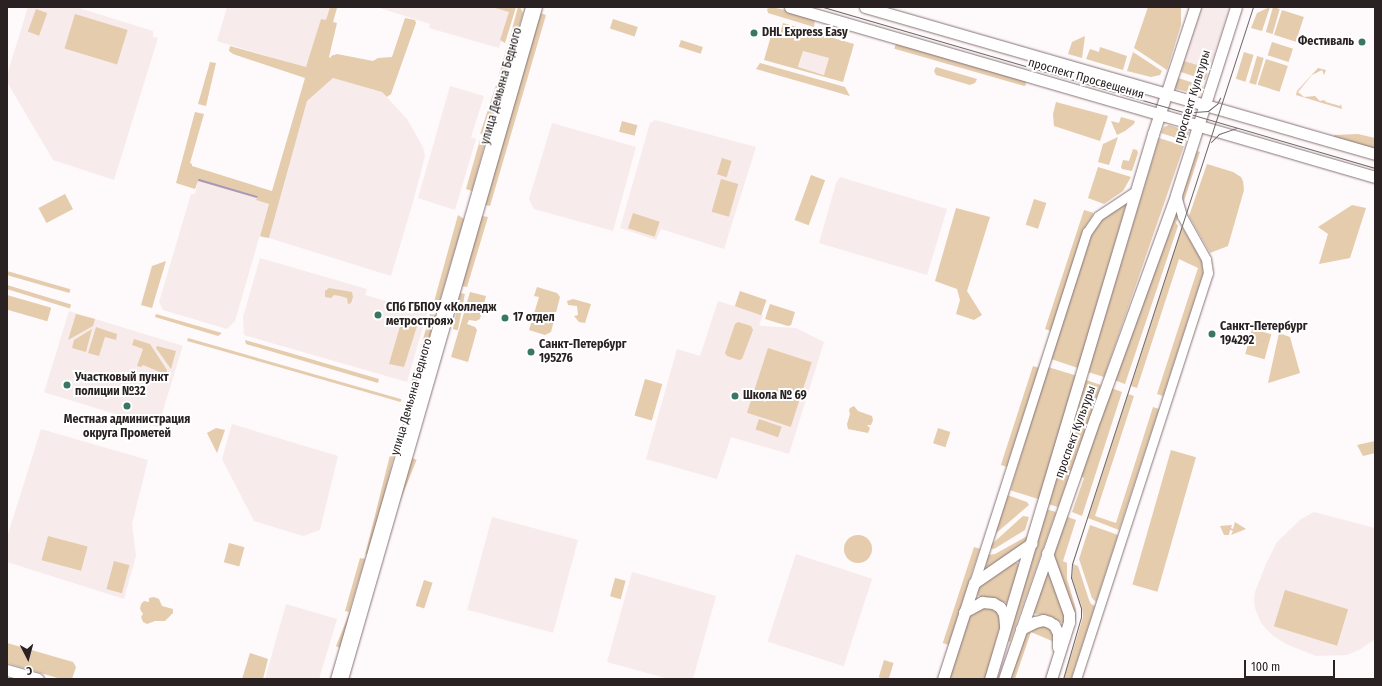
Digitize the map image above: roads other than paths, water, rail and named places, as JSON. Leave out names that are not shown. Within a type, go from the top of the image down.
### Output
[{"type":"main road","name":"проспект Просвещения","points":[[790,7],[1375,177]]},
{"type":"main road","name":"проспект Просвещения","points":[[865,7],[1375,154]]},
{"type":"main road","name":"проспект Культуры","points":[[990,679],[1032,543],[1159,114],[1195,7]]},
{"type":"main road","name":"проспект Культуры","points":[[1004,679],[1047,553],[1176,195],[1236,7]]},
{"type":"main road","points":[[942,679],[974,583],[1032,543]]},
{"type":"main road","points":[[1047,553],[1069,614],[1069,622],[1050,679]]},
{"type":"main road","points":[[964,612],[982,602],[997,605],[1004,614],[1005,619],[1003,636]]},
{"type":"main road","points":[[1021,630],[1035,622],[1043,620],[1054,625],[1058,633],[1058,658]]},
{"type":"main road","points":[[7,670],[38,679]]},
{"type":"street","name":"улица Демьяна Бедного","points":[[335,679],[530,7]]},
{"type":"street","name":"улица Демьяна Бедного","points":[[343,679],[537,7]]},
{"type":"street","points":[[974,583],[1087,232],[1098,216],[1137,190]]},
{"type":"street","points":[[1076,679],[1208,273],[1206,259],[1182,216],[1176,195]]},
{"type":"waterway","points":[[199,180],[257,197]]},
{"type":"tram line","points":[[823,7],[1375,168]]},
{"type":"tram line","points":[[1063,679],[1081,617],[1081,608],[1071,578],[1072,564],[1253,7]]},
{"type":"tram line","points":[[1194,112],[1208,111],[1217,104],[1220,98]]},
{"type":"tram line","points":[[1211,142],[1219,134],[1236,128]]},
{"type":"place","name":"DHL Express Easy","points":[[754,33]]},
{"type":"place","name":"Фестиваль","points":[[1362,42]]},
{"type":"place","name":"СПб ГБПОУ «Колледж метростроя»","points":[[378,315]]},
{"type":"place","name":"17 отдел","points":[[505,318]]},
{"type":"place","name":"Санкт-Петербург 194292","points":[[1212,334]]},
{"type":"place","name":"Санкт-Петербург 195276","points":[[531,352]]},
{"type":"place","name":"Участковый пункт полиции №32","points":[[67,385]]},
{"type":"place","name":"Школа № 69","points":[[735,396]]},
{"type":"place","name":"Местная администрация округа Прометей","points":[[127,406]]}]
